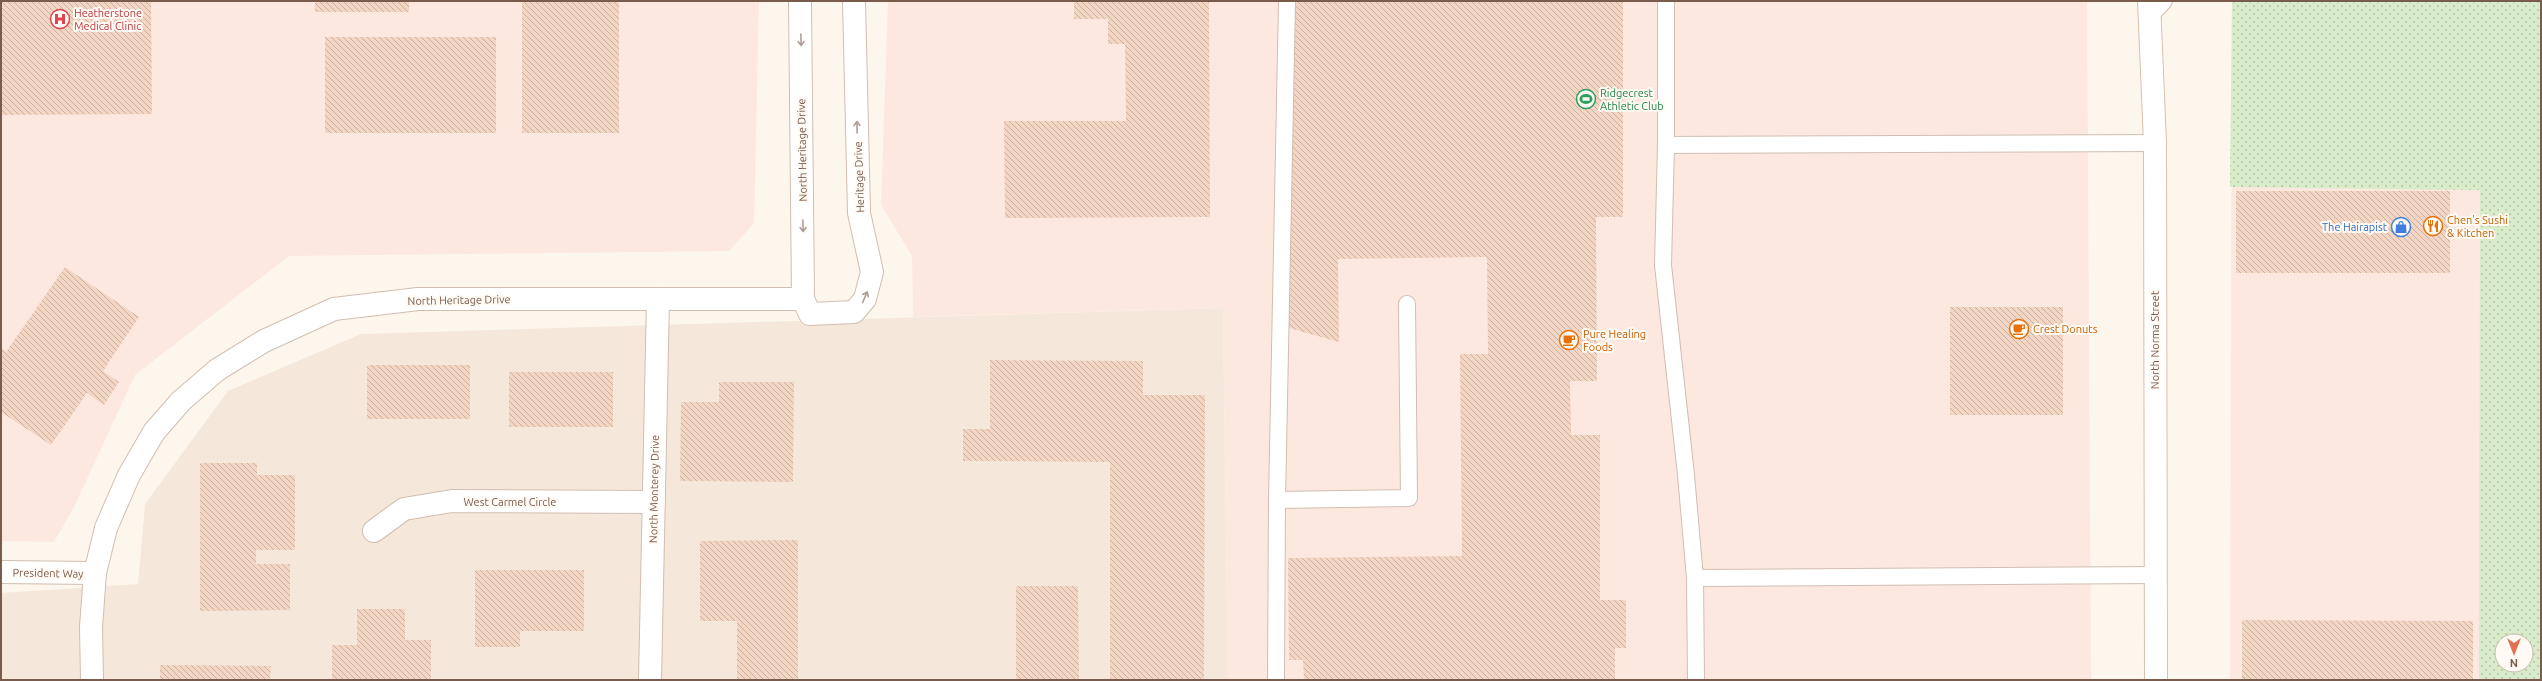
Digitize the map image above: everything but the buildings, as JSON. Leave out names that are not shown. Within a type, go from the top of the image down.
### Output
[{"type":"street","name":"North Heritage Drive","points":[[92,680],[91,627],[96,573],[106,528],[129,474],[154,432],[181,401],[217,370],[264,341],[334,310],[418,299],[803,299],[800,1]]},
{"type":"street","name":"Heritage Drive","points":[[803,299],[810,314],[820,315],[854,312],[865,299],[872,272],[859,213],[854,1]]},
{"type":"street","name":"North Norma Street","points":[[2149,9],[2155,143],[2156,680]]},
{"type":"street","name":"North Monterey Drive","points":[[650,680],[658,299]]},
{"type":"street","name":"West Carmel Circle","points":[[374,530],[404,509],[452,501],[654,502]]},
{"type":"street","name":"President Way","points":[[1,572],[96,573]]},
{"type":"lane","points":[[1276,680],[1277,500],[1287,1]]},
{"type":"lane","points":[[1666,1],[1666,145],[1663,265],[1686,475],[1695,578],[1696,680]]},
{"type":"lane","points":[[2149,9],[2164,1]]},
{"type":"lane","points":[[1666,145],[2155,143]]},
{"type":"lane","points":[[1277,500],[1409,498],[1407,304]]},
{"type":"lane","points":[[1695,578],[2156,575]]},
{"type":"shaded area","points":[[1,1],[759,1],[754,223],[729,251],[289,256],[135,375],[75,505],[54,542],[1,541]]},
{"type":"shaded area","points":[[888,1],[2087,1],[2091,680],[1228,680],[1223,308],[913,317],[912,256],[881,205]]},
{"type":"shaded area","points":[[2232,1],[2541,1],[2541,680],[2230,680]]},
{"type":"shaded area","points":[[1223,308],[1228,680],[1,680],[1,593],[138,584],[145,504],[228,391],[361,334]]},
{"type":"green space","points":[[2232,1],[2541,1],[2541,680],[2479,680],[2480,190],[2230,187]]},
{"type":"place","name":"Heatherstone Medical Clinic","points":[[60,19]]},
{"type":"place","name":"Ridgecrest Athletic Club","points":[[1586,99]]},
{"type":"place","name":"Chen's Sushi & Kitchen","points":[[2433,226]]},
{"type":"place","name":"The Hairapist","points":[[2401,227]]},
{"type":"place","name":"Crest Donuts","points":[[2019,329]]},
{"type":"place","name":"Pure Healing Foods","points":[[1569,340]]}]
